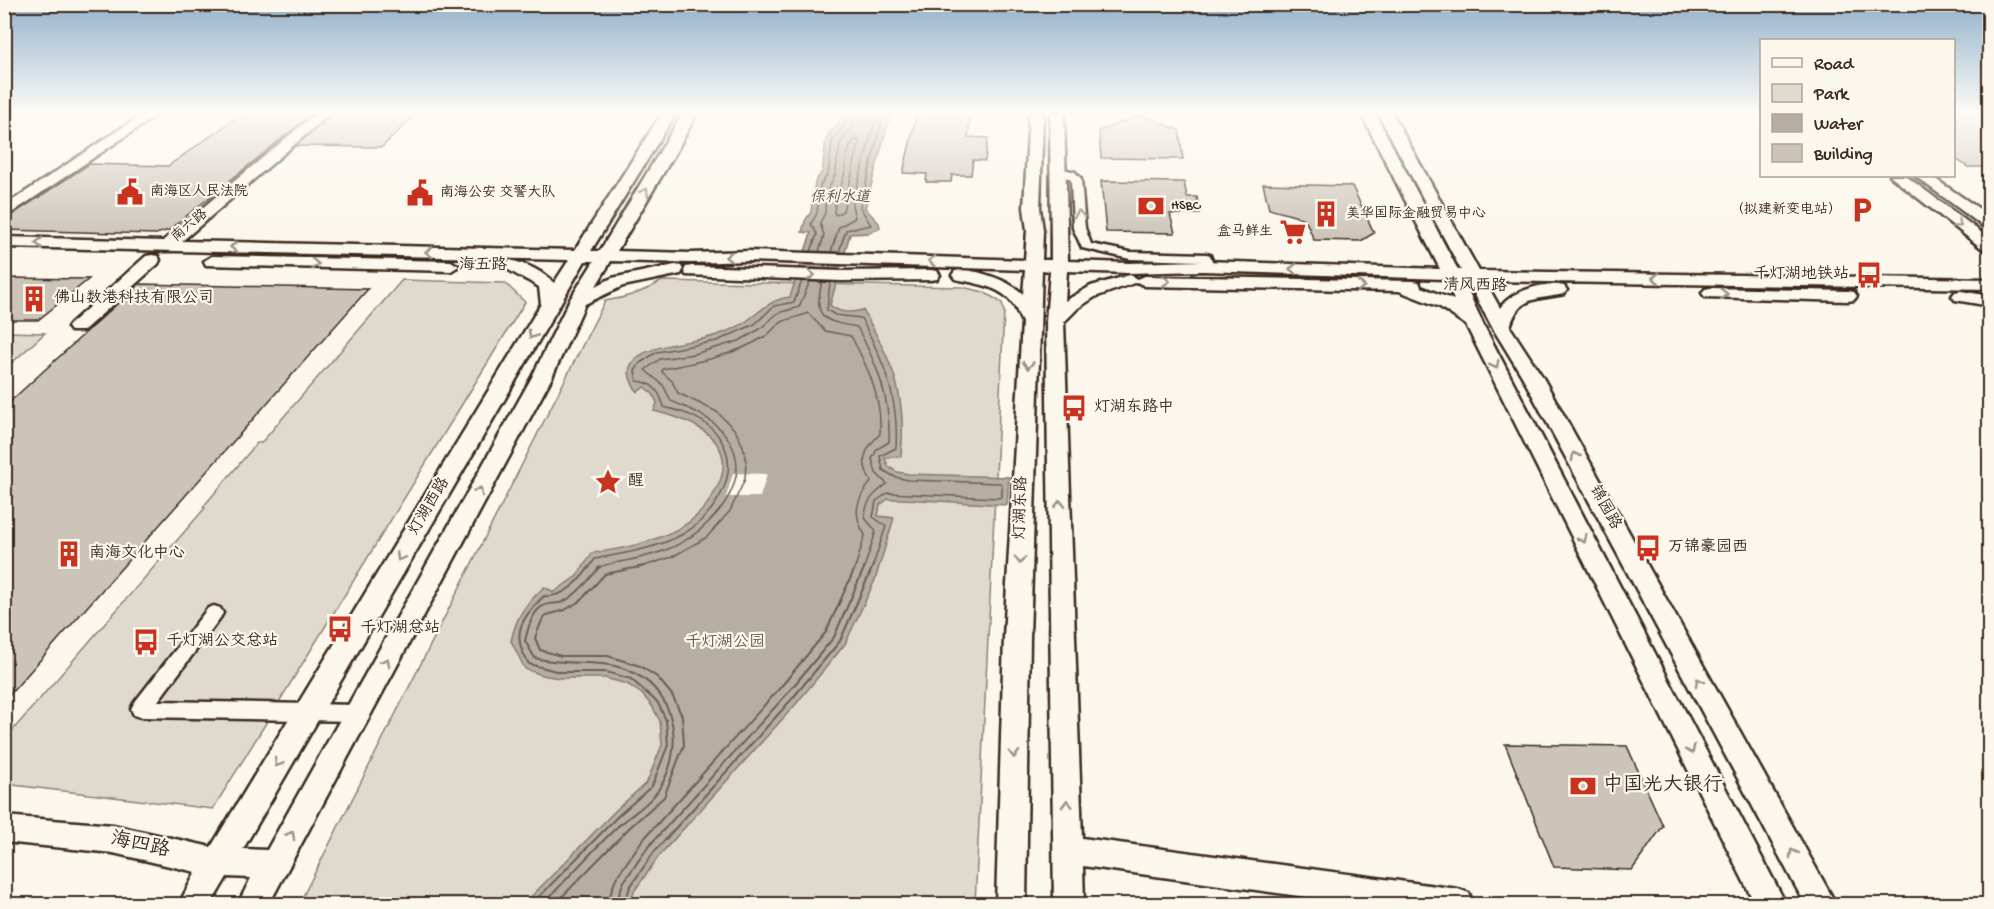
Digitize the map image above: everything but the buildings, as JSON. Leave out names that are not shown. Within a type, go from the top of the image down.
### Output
[{"type":"main road","points":[[4,213],[90,155]]},
{"type":"main road","name":"南六路","points":[[166,246],[274,155]]},
{"type":"main road","name":"灯湖西路","points":[[194,904],[550,304],[643,155]]},
{"type":"main road","name":"灯湖西路","points":[[253,904],[542,377],[578,301],[667,155]]},
{"type":"main road","name":"灯湖东路","points":[[1011,904],[1017,637],[1029,320],[1035,230],[1032,208],[1033,155]]},
{"type":"main road","points":[[1060,155],[1055,321],[1069,904]]},
{"type":"main road","name":"锦园路","points":[[1390,155],[1437,243],[1501,327],[1532,376],[1821,904]]},
{"type":"main road","name":"锦园路","points":[[1410,155],[1456,242],[1466,281]]},
{"type":"main road","points":[[1892,177],[1913,190]]},
{"type":"main road","points":[[1898,177],[1989,247]]},
{"type":"main road","points":[[1923,177],[1989,224]]},
{"type":"main road","points":[[1934,177],[1953,198]]},
{"type":"main road","points":[[4,242],[514,259],[566,244],[598,228]]},
{"type":"main road","points":[[624,228],[638,246],[677,264]]},
{"type":"main road","points":[[578,301],[618,282],[677,264],[788,257],[961,268],[1011,251],[1035,230]]},
{"type":"main road","points":[[1059,231],[1072,246],[1129,274]]},
{"type":"main road","points":[[1456,242],[1484,261],[1552,283]]},
{"type":"main road","points":[[1394,278],[1426,260],[1434,252],[1437,243]]},
{"type":"main road","name":"海五路","points":[[4,256],[390,266],[514,259],[677,264],[782,274],[841,276],[961,268]]},
{"type":"main road","points":[[514,259],[547,285],[550,304]]},
{"type":"main road","points":[[77,327],[152,260]]},
{"type":"main road","name":"清风西路","points":[[1129,274],[1208,266],[1394,278],[1552,283],[1989,284]]},
{"type":"main road","points":[[961,268],[1008,291],[1019,299],[1029,320]]},
{"type":"main road","name":"清风西路","points":[[961,268],[1129,274],[1323,286],[1394,278]]},
{"type":"main road","points":[[1945,284],[1989,273]]},
{"type":"main road","points":[[1055,321],[1070,304],[1083,295],[1129,274]]},
{"type":"main road","points":[[1394,278],[1441,299],[1464,314],[1475,326],[1771,904]]},
{"type":"main road","points":[[1466,281],[1475,326]]},
{"type":"main road","points":[[1501,327],[1503,315],[1514,300],[1552,283]]},
{"type":"main road","name":"清风西路","points":[[1552,283],[1812,296],[1989,296]]},
{"type":"main road","points":[[1961,296],[1989,301]]},
{"type":"main road","name":"海四路","points":[[4,829],[113,839],[218,863],[275,864]]},
{"type":"main road","points":[[1069,850],[1458,904]]},
{"type":"street","points":[[1060,171],[1071,174],[1076,179],[1079,228],[1086,246],[1104,252],[1131,255],[1206,258],[1208,266]]},
{"type":"street","points":[[214,613],[141,709],[357,713]]},
{"type":"green space","points":[[402,280],[505,283],[525,302],[213,809],[5,784],[5,739],[205,508],[203,507],[257,443],[261,443]]},
{"type":"green space","name":"千灯湖公园","points":[[662,281],[962,287],[984,292],[1002,303],[1004,312],[975,904],[299,904],[605,301],[634,294]]},
{"type":"green space","points":[[5,332],[45,333],[5,369]]},
{"type":"water","name":"保利水道","points":[[824,155],[879,155],[865,208],[879,223],[880,228],[869,233],[850,234],[830,305],[846,312],[863,310],[890,363],[900,396],[902,434],[901,456],[885,458],[888,466],[897,472],[909,474],[1009,477],[1007,505],[888,499],[880,505],[878,516],[894,518],[875,580],[845,644],[796,704],[659,856],[635,890],[629,904],[524,904],[615,811],[647,782],[662,745],[660,721],[652,706],[642,694],[627,684],[605,678],[559,678],[525,669],[511,641],[516,624],[527,605],[544,587],[554,592],[577,576],[592,553],[637,545],[659,538],[691,520],[710,500],[723,471],[723,457],[718,445],[697,427],[654,411],[657,403],[653,394],[644,387],[638,392],[630,379],[630,368],[643,353],[725,332],[742,324],[775,301],[790,297],[811,233],[802,232],[811,212],[815,182],[822,172]]},
{"type":"pier","points":[[733,473],[767,474],[760,497],[726,497]]},
{"type":"place","name":"南海区人民法院","points":[[130,192]]},
{"type":"place","name":"南海公安 交警大队","points":[[420,193]]},
{"type":"place","name":"HSBC","points":[[1151,206]]},
{"type":"place","name":"（拟建新变电站）","points":[[1862,210]]},
{"type":"place","name":"美华国际金融贸易中心","points":[[1326,214]]},
{"type":"place","name":"盒马鲜生","points":[[1293,232]]},
{"type":"place","name":"千灯湖地铁站","points":[[1869,275]]},
{"type":"place","name":"佛山数港科技有限公司","points":[[34,299]]},
{"type":"place","name":"灯湖东路中","points":[[1074,408]]},
{"type":"place","name":"醒","points":[[608,482]]},
{"type":"place","name":"万锦豪园西","points":[[1648,548]]},
{"type":"place","name":"南海文化中心","points":[[69,554]]},
{"type":"place","name":"千灯湖总站","points":[[340,629]]},
{"type":"place","name":"千灯湖公交总站","points":[[146,642]]},
{"type":"place","name":"中国光大银行","points":[[1583,786]]}]
